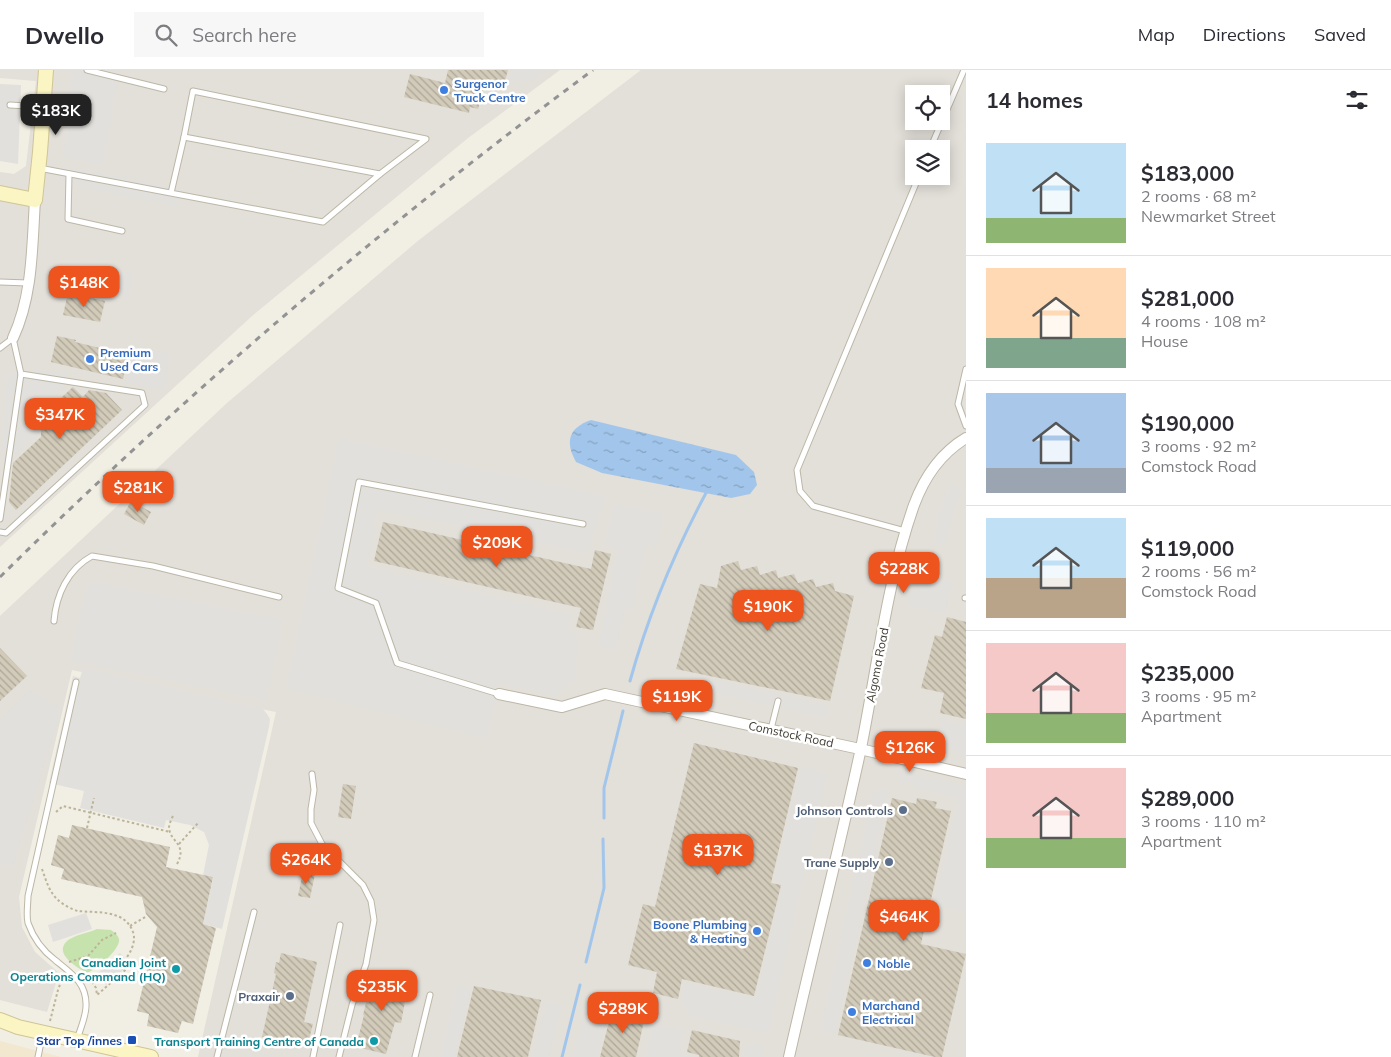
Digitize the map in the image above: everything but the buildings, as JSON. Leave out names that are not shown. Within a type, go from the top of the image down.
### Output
[{"type":"street","points":[[13,338],[20,323],[28,283],[46,70]]},
{"type":"street","points":[[0,193],[35,200]]},
{"type":"street","name":"Algoma Road","points":[[789,1057],[860,749],[896,567],[914,504],[933,465],[966,438]]},
{"type":"street","name":"Comstock Road","points":[[499,694],[562,707],[605,694],[966,774]]},
{"type":"street","points":[[0,1020],[18,1027]]},
{"type":"street","points":[[0,1027],[47,1027],[77,1040],[151,1057]]},
{"type":"lane","points":[[87,70],[164,89]]},
{"type":"lane","points":[[934,140],[964,70]]},
{"type":"lane","points":[[38,168],[171,194],[323,222],[380,174],[426,139],[193,91],[171,194]]},
{"type":"lane","points":[[10,105],[43,107]]},
{"type":"lane","points":[[184,137],[380,174]]},
{"type":"lane","points":[[69,174],[68,219],[122,231]]},
{"type":"lane","points":[[907,531],[813,506],[800,491],[797,470],[915,185]]},
{"type":"lane","points":[[0,282],[28,283]]},
{"type":"lane","points":[[0,348],[13,338],[21,374],[0,519]]},
{"type":"lane","points":[[966,369],[958,404],[966,426]]},
{"type":"lane","points":[[0,532],[6,532],[145,404],[142,393],[21,374]]},
{"type":"lane","points":[[499,694],[397,663],[376,603],[338,588],[359,482],[584,524]]},
{"type":"lane","points":[[54,621],[58,600],[67,579],[84,560],[92,556],[153,566],[279,597]]},
{"type":"lane","points":[[76,682],[28,896],[28,921],[42,947],[54,960],[72,973],[82,987],[86,1007],[77,1040]]},
{"type":"lane","points":[[771,730],[778,701]]},
{"type":"lane","points":[[312,774],[314,790],[311,823],[322,844],[363,885],[371,901],[374,920],[366,964],[352,1005],[340,1057]]},
{"type":"lane","points":[[217,1057],[254,912]]},
{"type":"lane","points":[[313,1057],[340,925]]},
{"type":"lane","points":[[415,1057],[430,995]]},
{"type":"lane","points":[[38,1057],[47,1027]]},
{"type":"path","points":[[87,828],[94,798]]},
{"type":"path","points":[[55,813],[58,808],[63,806],[170,832]]},
{"type":"path","points":[[173,816],[169,827],[170,832],[181,848],[180,860],[177,864]]},
{"type":"path","points":[[179,844],[199,822]]},
{"type":"path","points":[[41,864],[48,887],[58,900],[77,911],[115,915],[122,918],[130,926],[134,934],[133,944],[127,957],[132,964],[97,995],[92,980]]},
{"type":"path","points":[[130,926],[147,916]]},
{"type":"path","points":[[69,962],[88,956],[102,940],[116,933]]},
{"type":"path","points":[[47,1027],[64,974]]},
{"type":"shaded area","points":[[0,70],[560,70],[468,138],[252,316],[0,547],[0,172],[14,174],[26,166],[36,81],[0,78]]},
{"type":"shaded area","points":[[72,70],[110,70],[119,73],[103,165],[63,157]]},
{"type":"shaded area","points":[[512,70],[548,70],[531,82],[509,82]]},
{"type":"shaded area","points":[[641,70],[966,70],[966,1057],[198,1057],[276,712],[72,670],[19,897],[22,927],[35,952],[59,973],[47,1012],[0,1000],[0,616],[227,403],[419,240]]},
{"type":"shaded area","points":[[0,84],[21,85],[18,164],[0,161]]},
{"type":"shaded area","points":[[63,165],[180,189],[177,207],[59,183]]},
{"type":"shaded area","points":[[71,262],[133,274],[128,298],[67,286]]},
{"type":"shaded area","points":[[133,346],[170,354],[164,389],[125,383]]},
{"type":"shaded area","points":[[68,371],[67,386],[26,421],[37,435],[14,457],[2,454],[7,373]]},
{"type":"shaded area","points":[[339,438],[605,496],[587,553],[377,509],[367,567],[570,614],[568,630],[578,639],[575,679],[556,696],[501,683],[486,738],[286,688]]},
{"type":"shaded area","points":[[950,484],[963,492],[956,504],[944,545],[933,543],[942,501]]},
{"type":"shaded area","points":[[613,504],[663,513],[656,547],[646,545],[632,611],[624,610],[616,650],[599,646],[618,548],[605,545]]},
{"type":"shaded area","points":[[921,575],[953,580],[945,613],[910,606],[909,595],[920,583]]},
{"type":"shaded area","points":[[88,581],[283,620],[266,700],[70,660]]},
{"type":"shaded area","points":[[83,668],[263,709],[270,719],[222,929],[203,924],[213,878],[203,875],[209,845],[204,832],[190,825],[166,820],[164,828],[80,808],[84,791],[49,783],[73,676],[80,678]]},
{"type":"shaded area","points":[[693,675],[830,706],[827,718],[691,688]]},
{"type":"shaded area","points":[[29,690],[62,709],[12,867],[0,864],[0,720]]},
{"type":"shaded area","points":[[941,719],[966,725],[966,757],[960,755],[938,733]]},
{"type":"shaded area","points":[[801,767],[827,773],[774,1006],[770,1033],[687,1015],[682,998],[685,983],[756,998],[783,882],[774,879]]},
{"type":"shaded area","points":[[900,771],[966,786],[966,913],[934,905],[959,799],[898,782]]},
{"type":"shaded area","points":[[874,788],[889,792],[835,1034],[820,1031]]},
{"type":"shaded area","points":[[86,913],[92,929],[53,942],[48,925]]},
{"type":"shaded area","points":[[120,953],[130,964],[106,985],[97,974]]},
{"type":"shaded area","points":[[457,985],[471,989],[455,1057],[440,1057]]},
{"type":"shaded area","points":[[591,989],[601,992],[609,1004],[598,1057],[573,1057]]},
{"type":"shaded area","points":[[547,1002],[562,1006],[548,1057],[533,1057]]},
{"type":"shaded area","points":[[653,1023],[683,1030],[680,1052],[695,1057],[645,1057]]},
{"type":"shaded area","points":[[0,1041],[61,1057],[0,1057]]},
{"type":"shaded area","points":[[747,1042],[765,1047],[763,1057],[744,1057]]},
{"type":"green space","points":[[97,929],[111,930],[118,936],[119,943],[107,959],[87,973],[68,960],[63,951],[63,946],[73,937]]},
{"type":"water","points":[[591,420],[736,455],[754,472],[757,485],[750,494],[731,498],[602,473],[576,462],[570,448],[573,432],[583,423]]},
{"type":"waterway","points":[[630,681],[663,585],[706,493]]},
{"type":"waterway","points":[[604,818],[604,788],[623,711]]},
{"type":"waterway","points":[[586,962],[604,888],[603,839]]},
{"type":"waterway","points":[[562,1057],[580,985]]},
{"type":"railway","points":[[0,577],[141,442],[288,313],[438,189],[593,70]]},
{"type":"place","name":"Surgenor Truck Centre","points":[[444,90]]},
{"type":"place","name":"Premium Used Cars","points":[[90,359]]},
{"type":"place","name":"Johnson Controls","points":[[903,810]]},
{"type":"place","name":"Trane Supply","points":[[889,862]]},
{"type":"place","name":"Boone Plumbing & Heating","points":[[757,931]]},
{"type":"place","name":"Noble","points":[[867,963]]},
{"type":"place","name":"Canadian Joint Operations Command (HQ)","points":[[176,969]]},
{"type":"place","name":"Praxair","points":[[290,996]]},
{"type":"place","name":"Marchand Electrical","points":[[852,1012]]},
{"type":"place","name":"Star Top /innes","points":[[132,1040]]},
{"type":"place","name":"Transport Training Centre of Canada","points":[[374,1041]]}]
